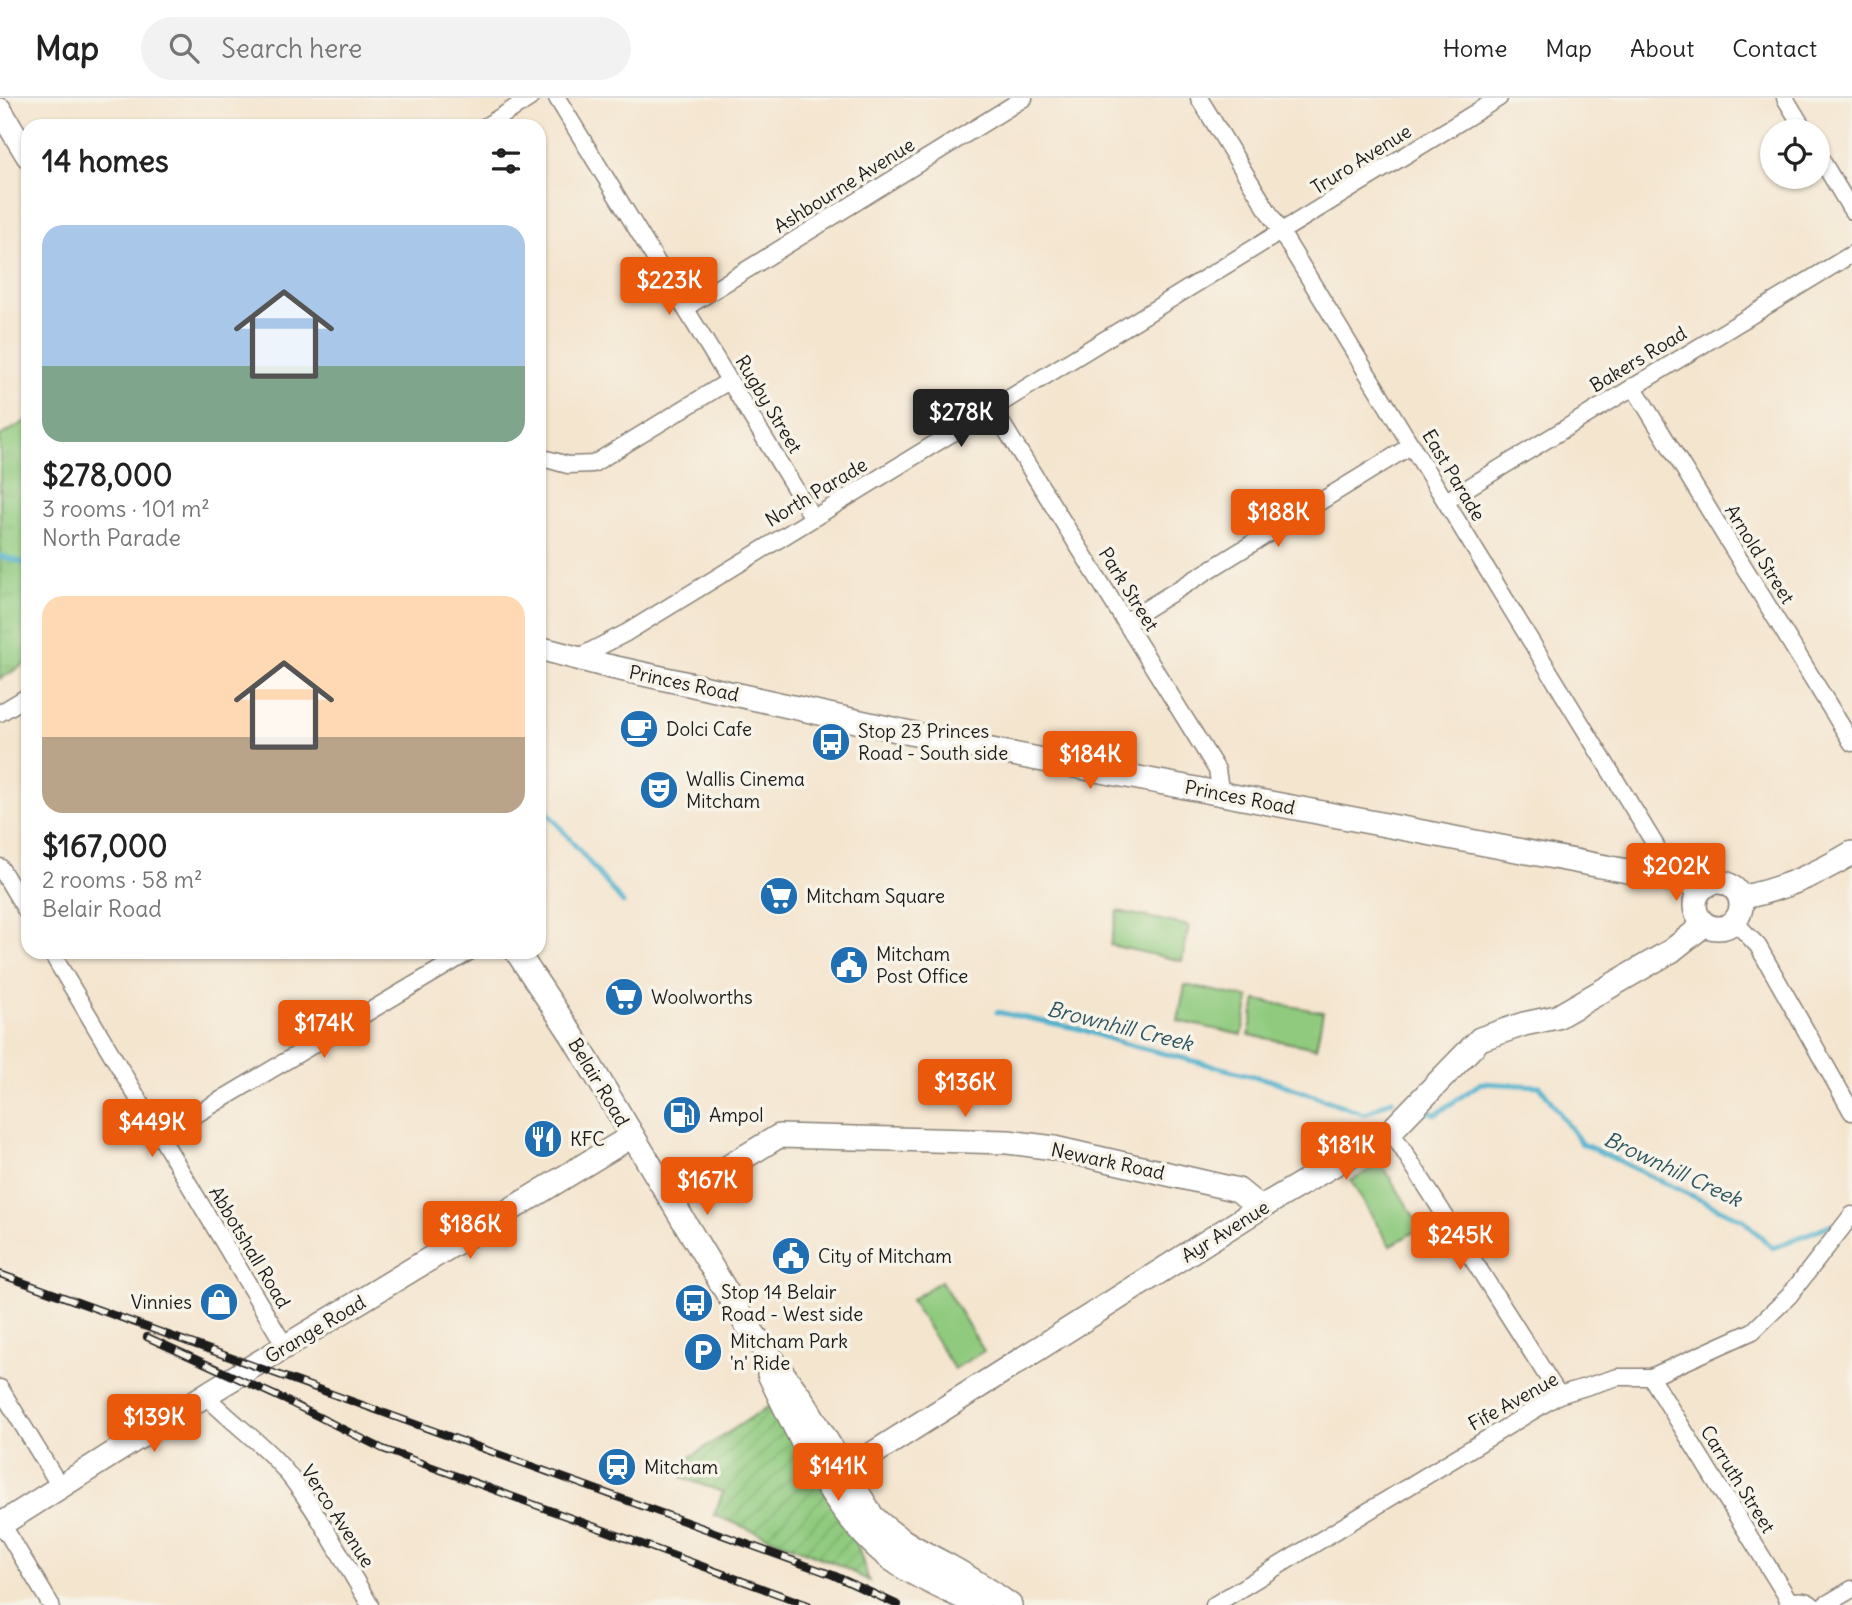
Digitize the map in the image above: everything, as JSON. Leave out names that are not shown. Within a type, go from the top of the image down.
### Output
[{"type":"street","points":[[497,119],[530,98]]},
{"type":"street","name":"Rugby Street","points":[[557,98],[813,518]]},
{"type":"street","name":"Ashbourne Avenue","points":[[685,308],[1024,98]]},
{"type":"street","name":"East Parade","points":[[1199,98],[1656,846],[1654,877]]},
{"type":"street","name":"Truro Avenue","points":[[1281,233],[1499,98]]},
{"type":"street","points":[[1785,98],[1798,119]]},
{"type":"street","points":[[0,110],[21,144]]},
{"type":"street","points":[[1830,174],[1852,211]]},
{"type":"street","name":"North Parade","points":[[577,658],[623,634],[1281,233]]},
{"type":"street","name":"Bakers Road","points":[[1446,501],[1852,254]]},
{"type":"street","points":[[546,459],[568,465],[593,464],[729,381]]},
{"type":"street","name":"Arnold Street","points":[[1633,386],[1852,743]]},
{"type":"street","name":"Park Street","points":[[993,409],[1217,771],[1221,794]]},
{"type":"street","points":[[1125,622],[1412,445]]},
{"type":"street","points":[[623,634],[621,652],[628,670]]},
{"type":"street","name":"Princes Road","points":[[546,650],[965,745],[1654,877],[1700,894]]},
{"type":"street","points":[[0,713],[21,700]]},
{"type":"street","points":[[1740,898],[1774,891],[1818,873],[1852,853]]},
{"type":"street","points":[[0,867],[21,902]]},
{"type":"street","points":[[1715,883],[1725,883],[1732,887],[1740,898],[1741,906],[1735,922],[1715,929],[1704,925],[1695,911],[1700,894],[1715,883]]},
{"type":"street","points":[[1735,922],[1758,946],[1852,1112]]},
{"type":"street","name":"Ayr Avenue","points":[[844,1472],[1260,1208],[1397,1125],[1480,1039],[1524,1024],[1557,1017],[1671,951],[1704,925]]},
{"type":"street","name":"Abbotshall Road","points":[[55,959],[285,1346]]},
{"type":"street","points":[[160,1136],[457,959]]},
{"type":"street","name":"Belair Road","points":[[522,959],[572,1035],[744,1321],[801,1398],[872,1516],[887,1531],[1010,1605]]},
{"type":"street","points":[[1397,1125],[1559,1395]]},
{"type":"street","name":"Grange Road","points":[[1,1525],[205,1395],[632,1136]]},
{"type":"street","name":"Newark Road","points":[[671,1201],[779,1136],[1008,1142],[1054,1148],[1238,1189],[1260,1208]]},
{"type":"street","name":"Fife Avenue","points":[[1214,1605],[1559,1395],[1618,1377],[1651,1377],[1753,1331],[1789,1296],[1852,1214]]},
{"type":"street","name":"Belair Road","points":[[744,1321],[799,1436],[850,1520],[878,1549],[898,1564],[978,1605]]},
{"type":"street","name":"Carruth Street","points":[[1651,1377],[1788,1604]]},
{"type":"street","points":[[0,1388],[61,1488]]},
{"type":"street","name":"Verco Avenue","points":[[205,1395],[272,1457],[301,1492],[370,1605]]},
{"type":"street","points":[[1,1525],[51,1605]]},
{"type":"street","points":[[1825,1605],[1852,1589]]},
{"type":"street","points":[[1788,1604],[1796,1600],[1812,1605]]},
{"type":"green space","points":[[21,424],[21,666],[0,679],[0,436]]},
{"type":"green space","points":[[1118,911],[1189,926],[1182,961],[1110,945]]},
{"type":"green space","points":[[1185,985],[1249,998],[1242,1035],[1178,1021]]},
{"type":"green space","points":[[1256,1000],[1323,1012],[1316,1048],[1249,1035]]},
{"type":"green space","points":[[1381,1163],[1421,1228],[1390,1246],[1351,1181]]},
{"type":"green space","points":[[941,1281],[984,1351],[954,1369],[911,1300]]},
{"type":"green space","points":[[771,1405],[857,1544],[869,1581],[839,1565],[714,1515],[723,1492],[683,1478],[681,1463]]},
{"type":"waterway","name":"Brownhill Creek","points":[[0,556],[21,562]]},
{"type":"waterway","name":"Brownhill Creek","points":[[546,810],[623,903]]},
{"type":"waterway","name":"Brownhill Creek","points":[[997,1012],[1080,1029],[1118,1042],[1273,1081],[1365,1114],[1392,1100]]},
{"type":"waterway","name":"Brownhill Creek","points":[[1422,1110],[1436,1114],[1481,1083],[1540,1086],[1581,1143],[1743,1220],[1773,1248],[1832,1224]]},
{"type":"railway","points":[[0,1274],[833,1575],[898,1605]]},
{"type":"railway","points":[[147,1337],[283,1399],[383,1449],[808,1605]]},
{"type":"place","name":"Dolci Cafe","points":[[639,729]]},
{"type":"place","name":"Stop 23 Princes Road - South side","points":[[831,742]]},
{"type":"place","name":"Wallis Cinema Mitcham","points":[[659,790]]},
{"type":"place","name":"Mitcham Square","points":[[779,896]]},
{"type":"place","name":"Mitcham Post Office","points":[[849,965]]},
{"type":"place","name":"Woolworths","points":[[624,997]]},
{"type":"place","name":"Ampol","points":[[682,1115]]},
{"type":"place","name":"KFC","points":[[543,1139]]},
{"type":"place","name":"City of Mitcham","points":[[791,1256]]},
{"type":"place","name":"Vinnies","points":[[219,1302]]},
{"type":"place","name":"Stop 14 Belair Road - West side","points":[[694,1303]]},
{"type":"place","name":"Mitcham Park 'n' Ride","points":[[703,1352]]},
{"type":"place","name":"Mitcham","points":[[617,1467]]}]
